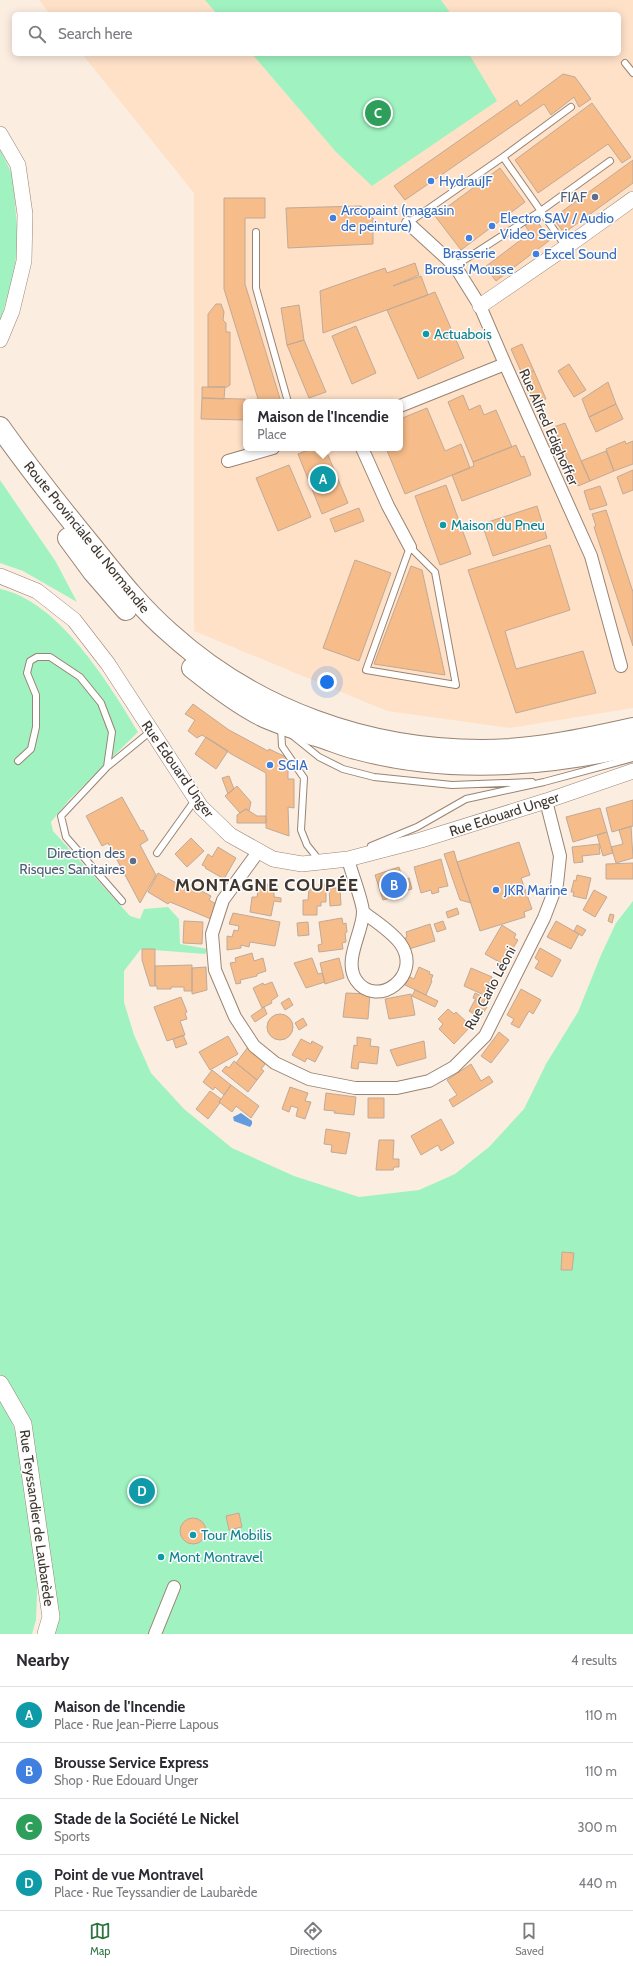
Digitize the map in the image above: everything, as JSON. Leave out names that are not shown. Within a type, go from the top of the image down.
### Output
[{"type":"highway","name":"Route Provinciale du Normandie","points":[[0,426],[33,474],[134,599],[170,634],[204,661],[252,692],[309,719],[365,736],[417,747],[484,750],[536,746],[633,728]]},
{"type":"highway","name":"Route Provinciale du Normandie","points":[[0,445],[94,572],[126,610],[159,643],[195,671],[261,716],[281,725]]},
{"type":"highway","points":[[281,725],[356,749],[425,762],[464,765],[504,765],[561,760],[633,746]]},
{"type":"main road","name":"Rue Teyssandier de Laubarède","points":[[0,1384],[23,1424],[52,1617],[46,1634]]},
{"type":"street","points":[[0,134],[18,165],[25,214],[24,261],[12,311],[0,340]]},
{"type":"street","points":[[480,306],[633,199]]},
{"type":"street","name":"Rue Alfred Edighoffer","points":[[408,223],[455,266],[480,306],[504,364],[591,556],[621,666]]},
{"type":"street","points":[[403,405],[504,364]]},
{"type":"street","points":[[228,460],[262,451]]},
{"type":"street","points":[[363,451],[388,506],[410,547]]},
{"type":"street","name":"Rue Edouard Unger","points":[[0,576],[37,590],[74,620],[108,664],[196,799],[217,824],[230,835],[258,852],[273,858],[302,864],[319,861],[348,860],[421,840],[546,802],[633,771]]},
{"type":"street","name":"Rue Carlo Léoni","points":[[258,852],[223,900],[212,934],[215,970],[235,1017],[254,1046],[275,1063],[309,1079],[355,1088],[397,1088],[430,1081],[454,1067],[485,1036],[544,918],[557,884],[560,864],[558,844],[546,802]]},
{"type":"street","points":[[348,860],[363,912],[355,946],[352,968],[356,980],[368,990],[386,990],[400,982],[406,968],[406,953],[400,943],[363,912]]},
{"type":"street","points":[[155,1634],[174,1587]]},
{"type":"lane","points":[[624,63],[633,73]]},
{"type":"lane","points":[[408,223],[503,157],[571,107]]},
{"type":"lane","points":[[503,157],[542,210],[566,247]]},
{"type":"lane","points":[[455,266],[542,210],[610,161]]},
{"type":"lane","points":[[256,232],[256,288],[287,399]]},
{"type":"lane","points":[[410,547],[435,572],[456,684],[366,670],[410,547]]},
{"type":"lane","points":[[0,569],[33,583],[58,599],[84,622],[128,685],[193,788],[207,806],[227,826],[261,846],[279,854],[303,860],[319,861],[366,848],[417,827],[466,799],[544,782],[633,758]]},
{"type":"lane","points":[[18,761],[31,749],[36,727],[36,695],[27,673],[30,661],[38,657],[50,657],[80,677],[101,703],[112,732],[107,767]]},
{"type":"lane","points":[[281,725],[282,746],[304,778],[301,830],[307,845],[319,861]]},
{"type":"lane","points":[[281,725],[319,757],[343,769],[374,777],[452,785],[544,782]]},
{"type":"lane","points":[[122,901],[66,837],[61,816],[107,767],[151,731]]},
{"type":"lane","points":[[157,853],[196,799]]},
{"type":"shaded area","points":[[39,0],[633,0],[633,708],[510,728],[387,711],[194,631],[194,193],[84,56],[621,56],[621,12],[48,12]]},
{"type":"green space","points":[[205,0],[441,0],[450,12],[215,12]]},
{"type":"green space","points":[[254,56],[470,56],[497,101],[372,186],[336,152]]},
{"type":"green space","points":[[0,149],[13,176],[18,242],[13,279],[0,321]]},
{"type":"green space","points":[[0,480],[56,562],[77,602],[23,571],[0,563]]},
{"type":"green space","points":[[0,589],[21,596],[42,609],[62,627],[80,647],[113,691],[138,732],[69,800],[51,822],[53,831],[130,916],[140,919],[144,909],[168,907],[179,919],[180,944],[208,949],[205,954],[141,949],[124,971],[124,1002],[134,1035],[151,1073],[184,1109],[232,1148],[294,1176],[359,1197],[419,1190],[455,1174],[489,1147],[524,1109],[546,1064],[578,1012],[601,955],[616,923],[633,901],[633,1634],[52,1634],[30,1427],[0,1395]]},
{"type":"green space","points":[[0,1400],[8,1412],[17,1436],[38,1567],[36,1620],[32,1634],[0,1634]]},
{"type":"water","points":[[241,1113],[252,1121],[250,1127],[234,1121],[233,1117]]},
{"type":"building","points":[[563,74],[575,77],[591,99],[579,107],[574,97],[551,115],[544,104],[405,200],[394,186],[517,100],[520,106]]},
{"type":"building","points":[[592,103],[631,157],[622,163],[608,144],[538,193],[515,160]]},
{"type":"building","points":[[633,160],[633,183],[564,233],[553,218]]},
{"type":"building","points":[[500,168],[525,202],[461,250],[435,216]]},
{"type":"building","points":[[224,198],[265,198],[265,218],[245,218],[245,284],[280,399],[258,399],[224,289]]},
{"type":"building","points":[[361,206],[373,218],[373,244],[288,248],[286,208]]},
{"type":"building","points":[[535,218],[550,240],[496,281],[485,267],[530,233],[525,225]]},
{"type":"building","points":[[415,263],[419,275],[393,286],[421,276],[428,295],[323,333],[320,291],[385,268],[387,273]]},
{"type":"building","name":"Actuabois","points":[[435,292],[464,358],[418,379],[387,310]]},
{"type":"building","points":[[216,304],[221,304],[224,312],[223,320],[226,323],[226,332],[230,332],[230,385],[227,387],[208,387],[208,314]]},
{"type":"building","points":[[299,305],[304,340],[287,345],[281,308]]},
{"type":"building","points":[[356,326],[376,373],[352,384],[332,336]]},
{"type":"building","points":[[304,340],[326,392],[309,398],[287,345]]},
{"type":"building","points":[[522,344],[534,371],[523,376],[511,349]]},
{"type":"building","points":[[569,364],[586,390],[574,397],[558,371]]},
{"type":"building","points":[[534,371],[546,399],[535,404],[523,376]]},
{"type":"building","points":[[608,382],[616,404],[589,417],[582,399]]},
{"type":"building","points":[[202,387],[225,387],[224,399],[202,398]]},
{"type":"building","points":[[463,395],[469,410],[480,405],[484,415],[496,410],[512,447],[473,462],[448,402]]},
{"type":"building","points":[[202,398],[245,399],[243,399],[243,420],[201,419]]},
{"type":"building","points":[[616,404],[623,419],[596,432],[589,417]]},
{"type":"building","points":[[427,408],[445,451],[461,444],[470,468],[405,494],[387,451],[403,451],[403,418]]},
{"type":"building","points":[[565,423],[590,481],[578,486],[554,427]]},
{"type":"building","points":[[625,441],[626,444],[633,441],[633,464],[614,471],[606,449]]},
{"type":"building","points":[[516,445],[521,457],[524,456],[531,475],[462,501],[452,475],[474,466],[473,462]]},
{"type":"building","points":[[306,451],[326,451],[348,503],[322,514],[298,454]]},
{"type":"building","points":[[606,451],[614,471],[590,481],[581,461]]},
{"type":"building","points":[[289,465],[311,517],[278,531],[256,478]]},
{"type":"building","points":[[633,470],[633,490],[623,494],[617,477]]},
{"type":"building","name":"Maison du Pneu","points":[[446,485],[471,554],[440,565],[415,496]]},
{"type":"building","points":[[600,486],[607,505],[590,510],[584,491]]},
{"type":"building","points":[[537,506],[547,538],[493,556],[482,524]]},
{"type":"building","points":[[359,508],[364,521],[335,532],[330,519]]},
{"type":"building","points":[[606,510],[633,592],[633,646],[594,527],[596,526],[592,514]]},
{"type":"building","points":[[550,545],[570,610],[505,631],[516,669],[583,651],[596,693],[516,713],[468,570]]},
{"type":"building","points":[[355,560],[391,573],[359,661],[323,648]]},
{"type":"building","points":[[411,566],[422,570],[445,675],[374,664]]},
{"type":"building","name":"SGIA","points":[[193,704],[229,730],[268,751],[269,749],[288,758],[288,779],[294,779],[294,808],[288,807],[289,836],[266,828],[266,773],[233,755],[202,735],[197,738],[188,731],[195,720],[185,714]]},
{"type":"building","points":[[206,737],[228,751],[216,769],[195,754]]},
{"type":"building","points":[[229,776],[234,789],[228,794],[222,778]]},
{"type":"building","points":[[237,786],[251,802],[249,811],[246,809],[240,813],[225,796]]},
{"type":"building","name":"Direction des Risques Sanitaires","points":[[122,797],[141,831],[143,830],[148,840],[140,845],[156,875],[140,903],[108,843],[102,846],[86,816]]},
{"type":"building","points":[[633,800],[633,826],[612,832],[606,808]]},
{"type":"building","points":[[600,808],[607,832],[573,842],[566,817]]},
{"type":"building","points":[[246,809],[257,816],[266,816],[266,823],[237,823],[237,815]]},
{"type":"building","points":[[631,826],[633,858],[616,863],[611,847],[623,844],[619,830]]},
{"type":"building","points":[[607,832],[613,853],[603,856],[597,835]]},
{"type":"building","points":[[191,838],[204,851],[187,867],[175,854]]},
{"type":"building","name":"JKR Marine","points":[[519,842],[530,875],[521,878],[532,909],[524,912],[525,917],[480,931],[457,862]]},
{"type":"building","points":[[599,844],[600,854],[582,856],[583,862],[574,863],[572,847]]},
{"type":"building","points":[[218,847],[236,858],[224,879],[202,865],[208,854],[212,857]]},
{"type":"building","points":[[454,851],[471,903],[460,900],[444,854]]},
{"type":"building","points":[[441,859],[448,886],[438,888],[439,892],[432,894],[431,890],[421,893],[414,867]]},
{"type":"building","points":[[633,863],[633,879],[606,879],[606,864]]},
{"type":"building","points":[[399,867],[403,880],[409,878],[412,889],[405,891],[406,893],[383,900],[375,875]]},
{"type":"building","points":[[158,873],[180,885],[181,880],[211,896],[209,900],[218,905],[211,919],[170,902],[168,904],[148,892]]},
{"type":"building","points":[[577,875],[591,878],[586,899],[573,896],[574,892],[571,892]]},
{"type":"building","points":[[259,883],[278,886],[277,892],[274,891],[274,897],[281,898],[281,902],[274,901],[271,916],[250,912],[252,897],[257,897]]},
{"type":"building","points":[[319,884],[326,884],[326,902],[321,902],[321,906],[317,906],[317,915],[303,915],[303,900],[308,900],[309,889],[319,889]]},
{"type":"building","points":[[329,888],[340,888],[341,905],[330,906]]},
{"type":"building","points":[[594,890],[607,897],[595,917],[583,910]]},
{"type":"building","points":[[457,908],[459,914],[448,918],[446,912]]},
{"type":"building","points":[[233,913],[280,922],[275,946],[250,942],[249,947],[241,945],[241,948],[227,950],[227,936],[232,937],[234,930],[238,931],[239,926],[229,924]]},
{"type":"building","points":[[610,914],[614,915],[612,923],[608,921]]},
{"type":"building","points":[[342,918],[343,924],[346,923],[347,932],[345,933],[346,942],[342,943],[343,949],[319,952],[318,945],[322,944],[319,922]]},
{"type":"building","points":[[184,921],[203,922],[202,944],[183,943]]},
{"type":"building","points":[[443,921],[446,929],[437,932],[434,924]]},
{"type":"building","points":[[556,921],[579,934],[571,949],[547,937]]},
{"type":"building","points":[[308,922],[309,935],[298,936],[297,923]]},
{"type":"building","points":[[430,924],[435,941],[409,949],[405,938],[407,937],[406,932]]},
{"type":"building","points":[[502,925],[516,934],[514,938],[518,940],[512,950],[510,948],[501,963],[485,954]]},
{"type":"building","points":[[577,925],[586,930],[582,936],[574,931]]},
{"type":"building","points":[[540,948],[561,960],[552,977],[535,968],[539,961],[535,958]]},
{"type":"building","points":[[142,949],[155,949],[155,986],[150,986],[142,960]]},
{"type":"building","points":[[252,953],[254,961],[263,958],[266,971],[257,974],[257,976],[240,980],[241,983],[236,984],[230,963],[236,962],[235,958]]},
{"type":"building","points":[[312,958],[318,974],[322,973],[325,982],[306,988],[294,963]]},
{"type":"building","points":[[339,958],[344,978],[325,984],[320,963]]},
{"type":"building","points":[[192,965],[192,991],[184,991],[184,987],[157,989],[157,986],[155,986],[155,966]]},
{"type":"building","points":[[206,967],[207,990],[192,994],[192,968]]},
{"type":"building","points":[[419,967],[433,975],[426,995],[405,985],[407,981],[404,980],[408,976],[414,979]]},
{"type":"building","points":[[471,968],[492,977],[484,995],[464,986]]},
{"type":"building","points":[[272,982],[278,996],[271,1001],[272,1003],[262,1008],[253,988],[263,983],[264,985]]},
{"type":"building","points":[[521,989],[541,1000],[533,1014],[529,1011],[519,1028],[511,1024],[514,1019],[507,1015]]},
{"type":"building","points":[[415,990],[438,1001],[435,1007],[412,996]]},
{"type":"building","points":[[346,993],[370,994],[368,1019],[343,1017]]},
{"type":"building","points":[[475,993],[486,998],[483,1003],[473,998]]},
{"type":"building","points":[[411,994],[415,1015],[389,1019],[385,999]]},
{"type":"building","points":[[181,997],[187,1012],[185,1013],[187,1019],[180,1021],[185,1035],[167,1041],[154,1007]]},
{"type":"building","points":[[289,998],[293,1005],[285,1010],[281,1003]]},
{"type":"building","points":[[475,1000],[487,1007],[480,1018],[469,1011]]},
{"type":"building","points":[[264,1007],[267,1014],[255,1022],[251,1016]]},
{"type":"building","points":[[448,1009],[454,1014],[456,1012],[471,1026],[454,1044],[439,1029],[443,1024],[438,1019]]},
{"type":"building","points":[[280,1014],[290,1017],[293,1027],[290,1037],[280,1040],[270,1037],[267,1027],[270,1017]]},
{"type":"building","points":[[303,1018],[307,1025],[299,1030],[295,1023]]},
{"type":"building","points":[[499,1032],[509,1040],[491,1063],[481,1056]]},
{"type":"building","points":[[183,1035],[187,1044],[176,1048],[173,1039]]},
{"type":"building","points":[[228,1036],[238,1054],[210,1070],[199,1052]]},
{"type":"building","points":[[357,1037],[371,1039],[370,1046],[379,1047],[377,1064],[359,1062],[358,1069],[351,1068],[354,1045],[357,1046]]},
{"type":"building","points":[[301,1039],[311,1044],[312,1041],[323,1047],[315,1062],[307,1058],[305,1062],[292,1055]]},
{"type":"building","points":[[424,1041],[426,1058],[397,1066],[390,1050]]},
{"type":"building","points":[[248,1047],[267,1062],[261,1069],[264,1071],[257,1080],[236,1063]]},
{"type":"building","points":[[234,1061],[257,1080],[248,1092],[222,1071],[226,1066],[229,1068]]},
{"type":"building","points":[[471,1064],[481,1081],[489,1076],[493,1082],[453,1107],[449,1100],[457,1095],[447,1080]]},
{"type":"building","points":[[212,1070],[231,1085],[224,1095],[215,1087],[213,1090],[203,1082]]},
{"type":"building","points":[[231,1085],[259,1106],[251,1118],[236,1106],[232,1112],[219,1102]]},
{"type":"building","points":[[290,1087],[308,1093],[305,1101],[311,1102],[305,1119],[296,1116],[298,1108],[291,1106],[289,1112],[282,1109]]},
{"type":"building","points":[[210,1091],[221,1099],[219,1102],[220,1103],[208,1119],[196,1109]]},
{"type":"building","points":[[326,1093],[356,1097],[354,1115],[334,1113],[335,1111],[324,1110]]},
{"type":"building","points":[[368,1098],[384,1098],[384,1118],[368,1118]]},
{"type":"building","points":[[441,1119],[454,1143],[441,1151],[438,1145],[421,1155],[411,1136]]},
{"type":"building","points":[[326,1129],[350,1133],[346,1154],[331,1152],[332,1145],[324,1144]]},
{"type":"building","points":[[379,1140],[394,1140],[393,1159],[399,1159],[399,1167],[394,1167],[393,1170],[376,1170]]},
{"type":"building","points":[[562,1252],[574,1253],[572,1270],[561,1270]]},
{"type":"building","points":[[239,1513],[242,1527],[229,1530],[226,1516]]},
{"type":"building","name":"Tour Mobilis","points":[[193,1518],[202,1522],[206,1531],[202,1540],[193,1544],[184,1540],[180,1531],[184,1522]]},
{"type":"place","name":"Stade de la Société Le Nickel","points":[[378,113]]},
{"type":"place","name":"HydrauJF","points":[[431,181]]},
{"type":"place","name":"FIAF","points":[[595,197]]},
{"type":"place","name":"Arcopaint (magasin de peinture)","points":[[333,218]]},
{"type":"place","name":"Electro SAV / Audio Video Services","points":[[492,226]]},
{"type":"place","name":"Brasserie Brouss’ Mousse","points":[[469,238]]},
{"type":"place","name":"Excel Sound","points":[[536,254]]},
{"type":"place","name":"Actuabois","points":[[426,334]]},
{"type":"place","name":"Maison de l'Incendie","points":[[323,479]]},
{"type":"place","name":"Maison du Pneu","points":[[443,525]]},
{"type":"place","name":"SGIA","points":[[270,765]]},
{"type":"place","name":"Direction des Risques Sanitaires","points":[[133,861]]},
{"type":"place","name":"Brousse Service Express","points":[[394,885]]},
{"type":"place","name":"JKR Marine","points":[[496,890]]},
{"type":"place","name":"Point de vue Montravel","points":[[142,1491]]},
{"type":"place","name":"Tour Mobilis","points":[[193,1535]]},
{"type":"place","name":"Mont Montravel","points":[[161,1557]]},
{"type":"district","name":"MONTAGNE COUPÉE","points":[[267,885]]}]
